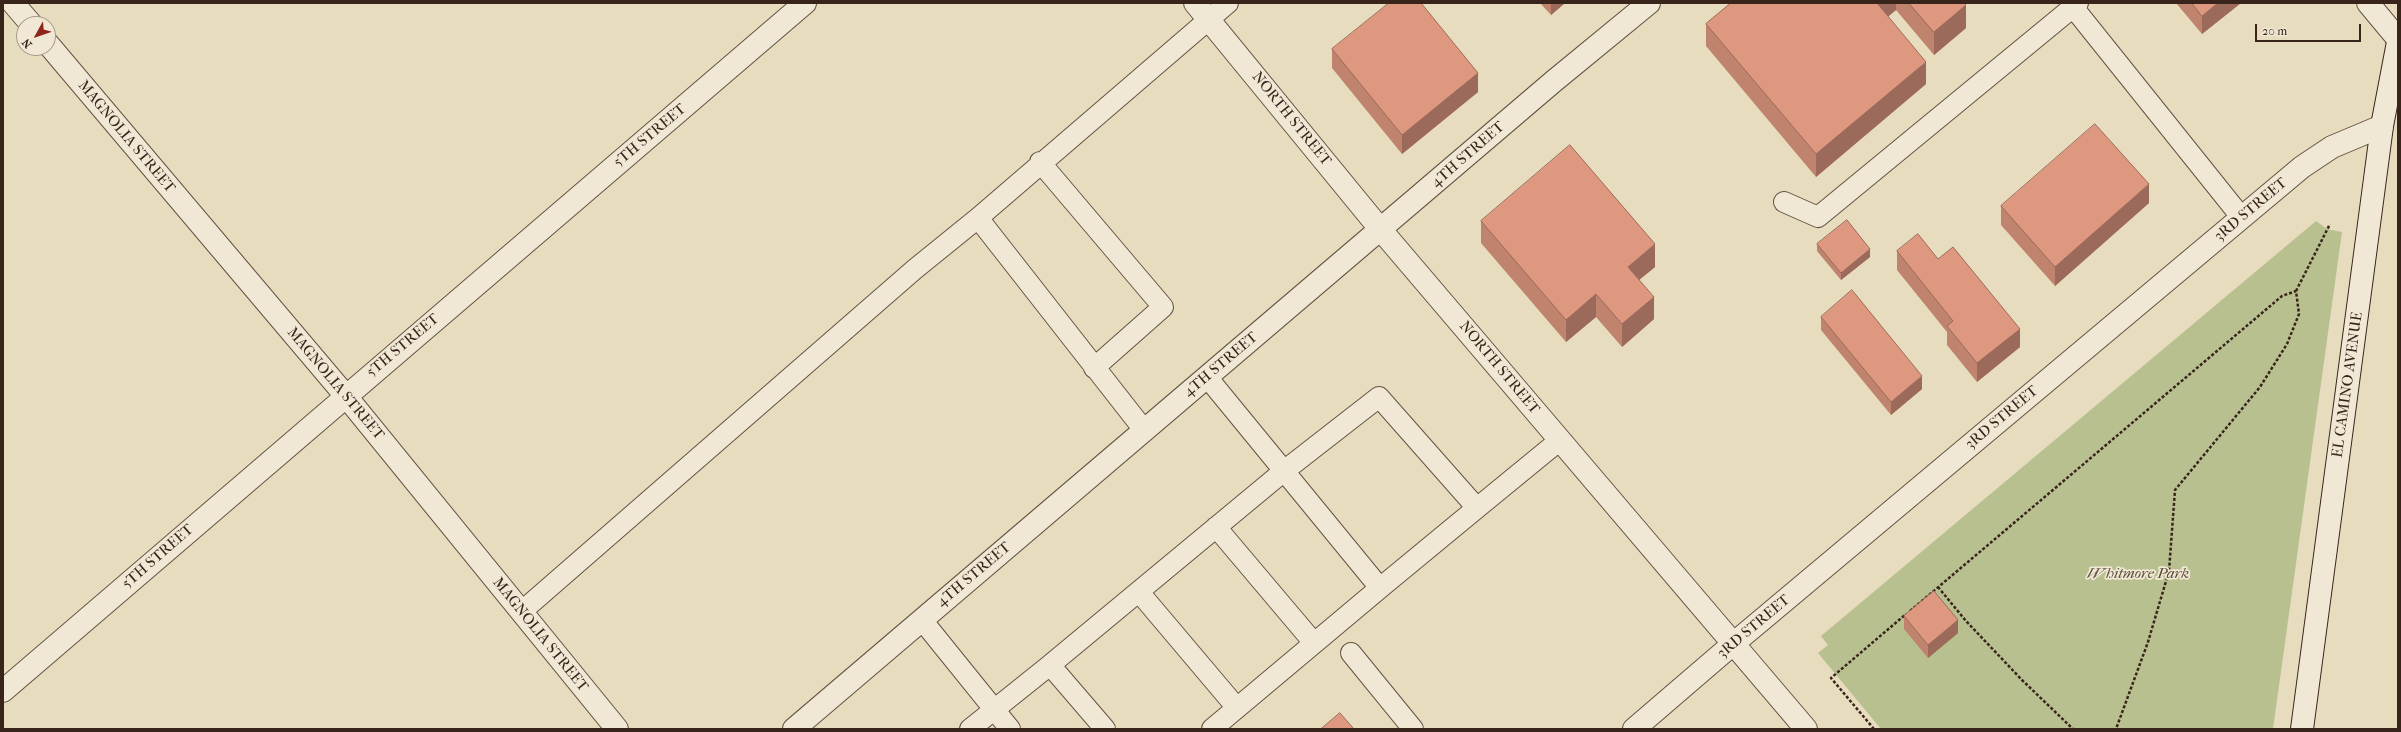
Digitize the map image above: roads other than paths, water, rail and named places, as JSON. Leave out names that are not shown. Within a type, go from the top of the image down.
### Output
[{"type":"street","points":[[13,3],[24,16]]},
{"type":"street","name":"5TH STREET","points":[[3,691],[345,395],[805,3]]},
{"type":"street","name":"NORTH STREET","points":[[1195,3],[1381,230],[1806,729]]},
{"type":"street","name":"4TH STREET","points":[[794,729],[1381,230],[1554,80],[1649,3]]},
{"type":"street","points":[[2368,3],[2398,39]]},
{"type":"street","name":"EL CAMINO AVENUE","points":[[2302,729],[2382,126],[2398,42]]},
{"type":"street","name":"MAGNOLIA STREET","points":[[56,53],[345,395],[617,729]]},
{"type":"street","name":"3RD STREET","points":[[1634,729],[1733,644],[2302,167],[2332,147],[2382,126]]},
{"type":"lane","points":[[521,612],[915,269],[978,218],[1040,162],[1228,3]]},
{"type":"lane","points":[[1784,202],[1818,217],[2076,5],[2242,218]]},
{"type":"lane","points":[[1040,162],[1163,307],[1094,368]]},
{"type":"lane","points":[[978,218],[1144,430]]},
{"type":"lane","points":[[1207,377],[1380,588]]},
{"type":"lane","points":[[970,729],[1139,592],[1284,471],[1379,398],[1476,508]]},
{"type":"lane","points":[[1212,729],[1476,508],[1560,440]]},
{"type":"lane","points":[[1216,527],[1314,644]]},
{"type":"lane","points":[[1139,592],[1237,708]]},
{"type":"lane","points":[[922,620],[1010,729]]},
{"type":"lane","points":[[1351,654],[1413,729]]},
{"type":"lane","points":[[1050,665],[1105,729]]},
{"type":"park label","name":"Whitmore Park","points":[[2138,574]]}]
